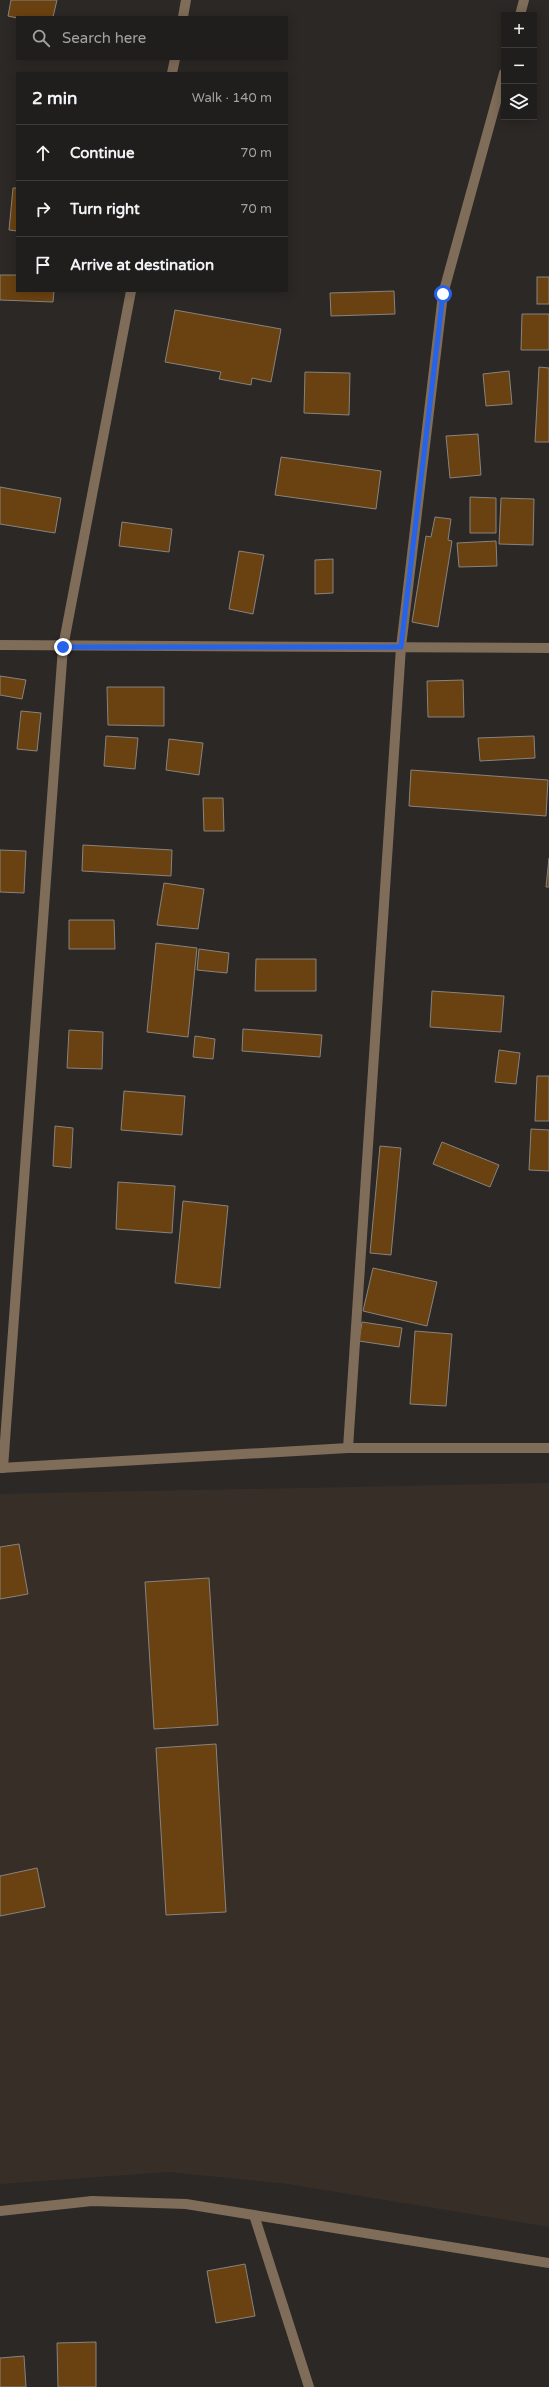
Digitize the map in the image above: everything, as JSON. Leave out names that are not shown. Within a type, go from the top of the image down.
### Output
[{"type":"street","points":[[183,16],[186,0]]},
{"type":"street","points":[[521,12],[524,0]]},
{"type":"street","points":[[172,72],[175,60]]},
{"type":"street","points":[[348,1448],[401,647],[443,294],[501,84]]},
{"type":"street","points":[[131,292],[63,647],[1,1468],[348,1448],[549,1448]]},
{"type":"street","points":[[0,645],[63,647],[549,648]]},
{"type":"street","points":[[0,2211],[92,2201],[186,2204],[549,2263]]},
{"type":"street","points":[[254,2215],[309,2387]]},
{"type":"shaded area","points":[[549,1483],[549,2227],[288,2184],[169,2172],[0,2184],[0,1494]]},
{"type":"building","points":[[11,0],[57,0],[53,16],[16,16],[16,18],[8,16]]},
{"type":"building","points":[[13,188],[16,188],[16,231],[9,230]]},
{"type":"building","points":[[0,275],[16,275],[16,292],[54,292],[53,302],[0,300]]},
{"type":"building","points":[[537,277],[549,277],[549,304],[537,304]]},
{"type":"building","points":[[394,291],[395,314],[331,316],[330,293]]},
{"type":"building","points":[[175,310],[281,329],[271,382],[252,378],[251,385],[219,379],[221,372],[165,362]]},
{"type":"building","points":[[522,314],[549,314],[549,350],[521,350]]},
{"type":"building","points":[[539,367],[549,368],[549,442],[535,442]]},
{"type":"building","points":[[509,371],[512,404],[486,406],[483,374]]},
{"type":"building","points":[[305,372],[350,373],[349,415],[304,413]]},
{"type":"building","points":[[478,434],[481,475],[450,478],[446,436]]},
{"type":"building","points":[[281,457],[381,471],[376,509],[275,495]]},
{"type":"building","points":[[0,487],[61,498],[55,533],[0,524]]},
{"type":"building","points":[[470,497],[496,498],[496,533],[470,533]]},
{"type":"building","points":[[501,498],[534,499],[533,545],[499,544]]},
{"type":"building","points":[[435,517],[451,519],[448,540],[452,541],[438,627],[412,622],[426,536],[431,537]]},
{"type":"building","points":[[122,522],[172,529],[169,552],[119,546]]},
{"type":"building","points":[[496,541],[497,566],[459,567],[457,543]]},
{"type":"building","points":[[239,551],[264,555],[253,614],[229,609]]},
{"type":"building","points":[[333,559],[333,593],[315,594],[315,560]]},
{"type":"building","points":[[0,676],[26,680],[22,699],[0,695]]},
{"type":"building","points":[[463,680],[464,717],[428,717],[427,681]]},
{"type":"building","points":[[107,687],[164,687],[164,726],[108,725]]},
{"type":"building","points":[[21,711],[41,713],[37,751],[17,749]]},
{"type":"building","points":[[106,736],[138,738],[135,769],[104,766]]},
{"type":"building","points":[[534,736],[535,758],[480,761],[478,738]]},
{"type":"building","points":[[169,739],[203,743],[199,775],[166,770]]},
{"type":"building","points":[[411,770],[548,780],[546,816],[409,806]]},
{"type":"building","points":[[203,798],[223,798],[224,831],[204,831]]},
{"type":"building","points":[[83,845],[172,850],[171,876],[82,871]]},
{"type":"building","points":[[0,850],[26,851],[24,893],[0,892]]},
{"type":"building","points":[[549,858],[549,887],[546,887]]},
{"type":"building","points":[[164,883],[204,889],[198,929],[157,925]]},
{"type":"building","points":[[69,920],[114,920],[115,949],[69,949]]},
{"type":"building","points":[[156,943],[197,948],[188,1037],[147,1032]]},
{"type":"building","points":[[199,949],[229,953],[227,973],[197,970]]},
{"type":"building","points":[[256,959],[316,959],[316,991],[255,991]]},
{"type":"building","points":[[432,991],[504,996],[501,1032],[430,1027]]},
{"type":"building","points":[[243,1029],[322,1035],[320,1057],[242,1051]]},
{"type":"building","points":[[69,1030],[103,1032],[102,1069],[67,1068]]},
{"type":"building","points":[[195,1036],[215,1039],[213,1059],[193,1057]]},
{"type":"building","points":[[499,1050],[520,1053],[516,1084],[495,1082]]},
{"type":"building","points":[[537,1076],[549,1076],[549,1121],[535,1121]]},
{"type":"building","points":[[124,1091],[185,1096],[182,1135],[121,1130]]},
{"type":"building","points":[[55,1126],[73,1128],[71,1168],[53,1166]]},
{"type":"building","points":[[531,1129],[549,1130],[549,1171],[529,1170]]},
{"type":"building","points":[[442,1142],[499,1165],[490,1187],[433,1164]]},
{"type":"building","points":[[380,1146],[401,1148],[391,1255],[370,1253]]},
{"type":"building","points":[[118,1182],[175,1186],[172,1233],[116,1229]]},
{"type":"building","points":[[183,1201],[228,1206],[220,1288],[175,1283]]},
{"type":"building","points":[[373,1268],[437,1282],[427,1326],[363,1311]]},
{"type":"building","points":[[362,1322],[402,1328],[399,1347],[359,1341]]},
{"type":"building","points":[[415,1331],[452,1334],[446,1406],[410,1404]]},
{"type":"building","points":[[19,1544],[28,1594],[0,1599],[0,1547]]},
{"type":"building","points":[[209,1578],[218,1725],[154,1729],[145,1582]]},
{"type":"building","points":[[216,1744],[226,1912],[166,1915],[156,1748]]},
{"type":"building","points":[[37,1868],[45,1907],[0,1916],[0,1876]]},
{"type":"building","points":[[245,2264],[255,2316],[216,2323],[207,2271]]},
{"type":"building","points":[[96,2342],[96,2387],[58,2387],[57,2343]]},
{"type":"building","points":[[24,2356],[26,2387],[0,2387],[0,2358]]},
{"type":"route","points":[[63,647],[401,647],[443,294]]}]
